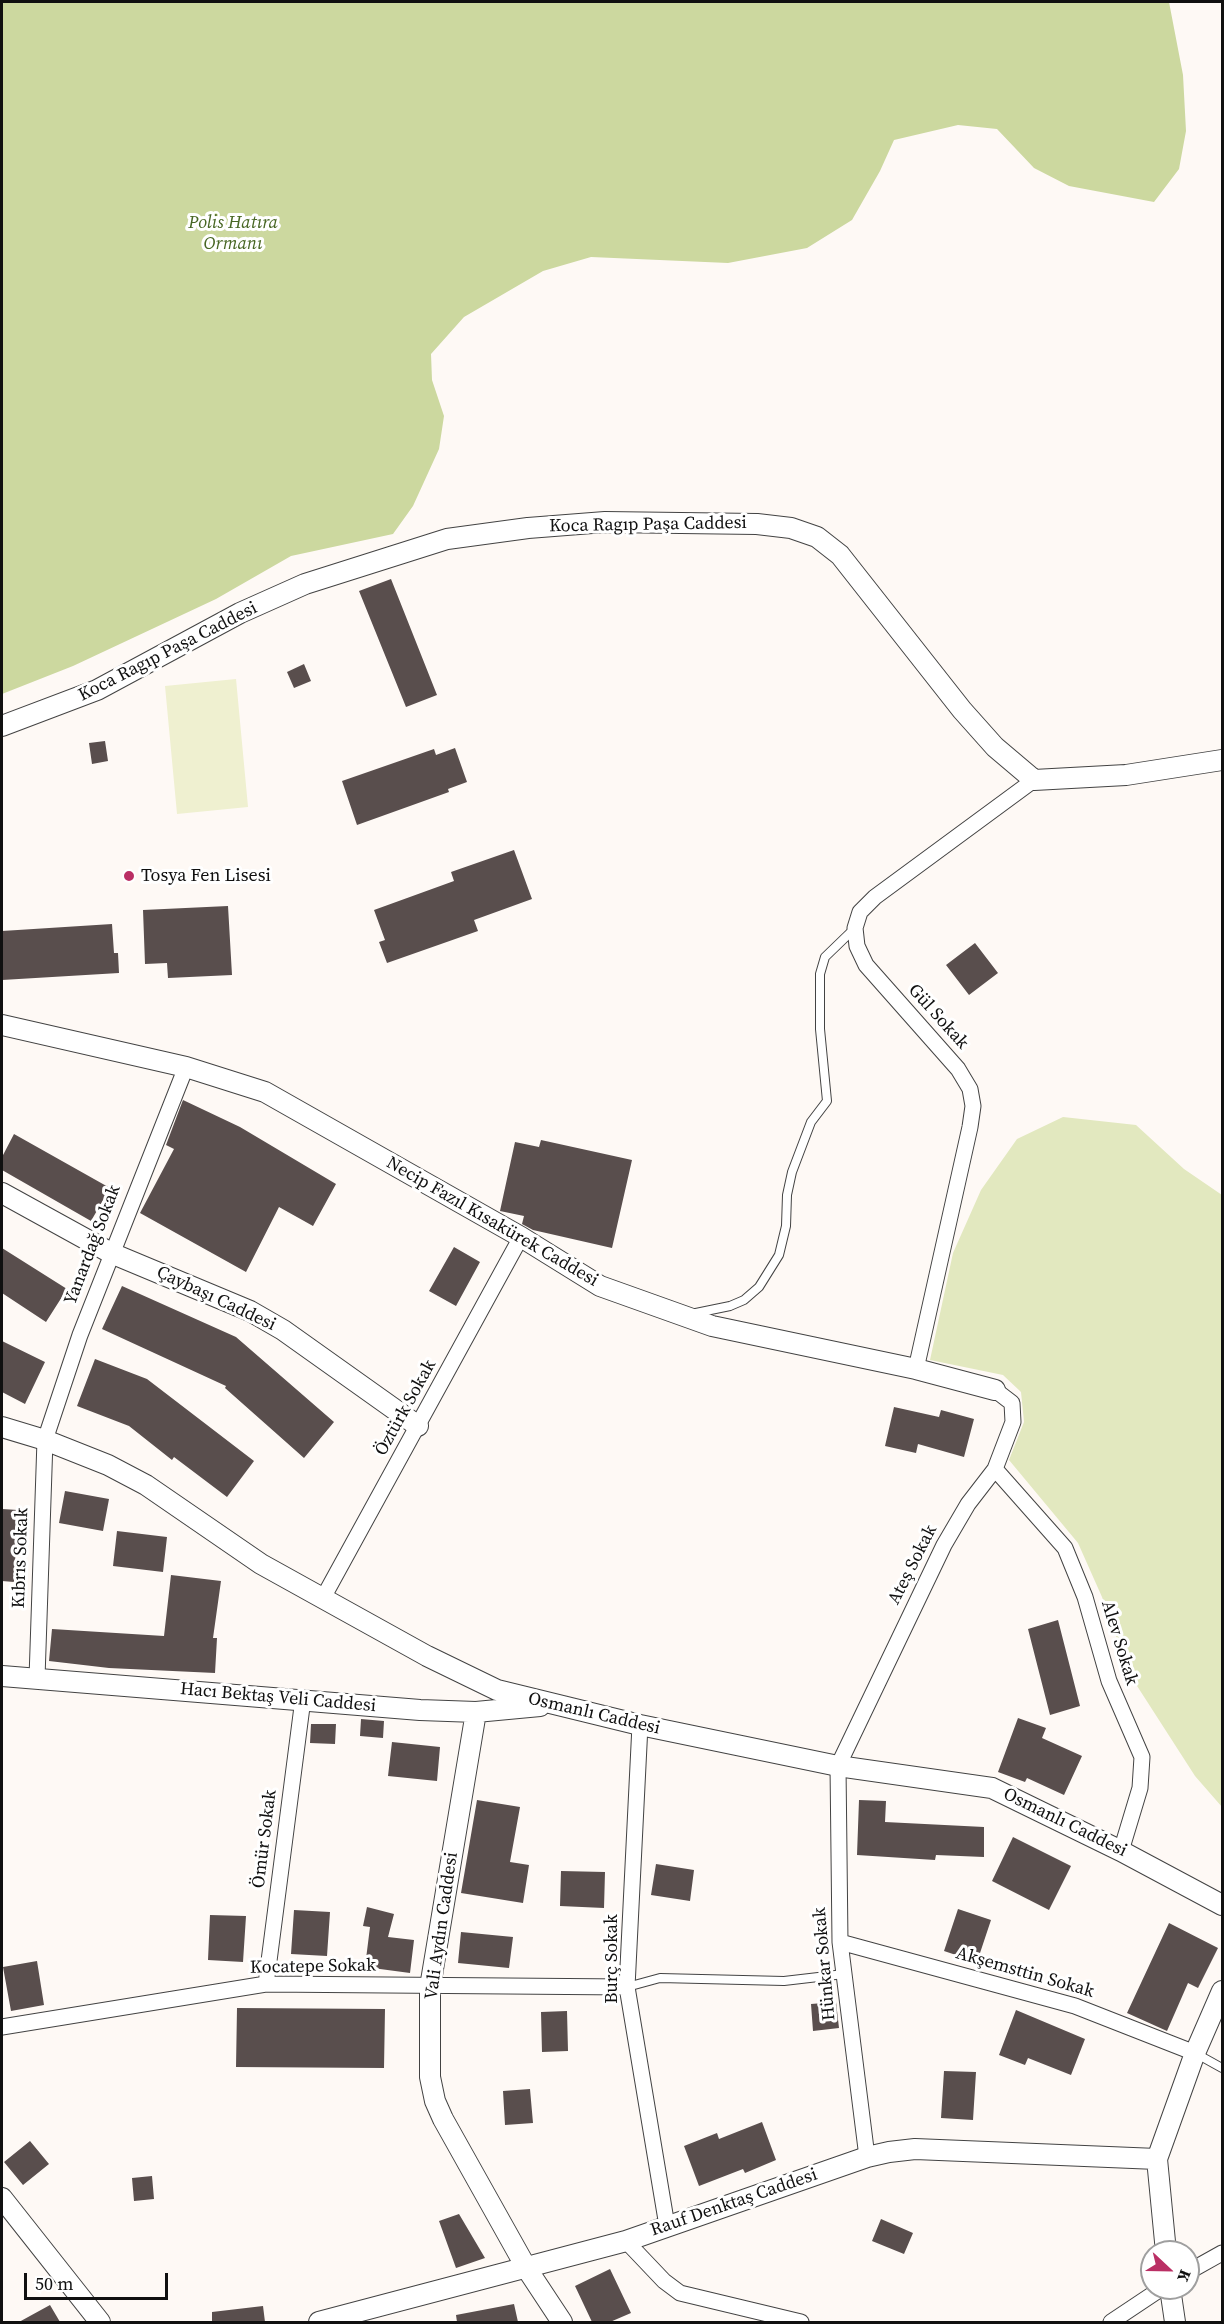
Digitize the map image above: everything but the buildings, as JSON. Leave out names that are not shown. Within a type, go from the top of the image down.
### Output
[{"type":"street","name":"Koca Ragıp Paşa Caddesi","points":[[2,726],[97,690],[240,614],[305,584],[447,539],[528,528],[605,522],[757,524],[791,528],[817,537],[840,555],[962,710],[995,747],[1034,780]]},
{"type":"street","points":[[855,928],[860,912],[875,897],[1034,780],[1126,775],[1222,760]]},
{"type":"street","name":"Gül Sokak","points":[[855,928],[857,946],[866,965],[958,1069],[970,1089],[973,1106],[916,1369]]},
{"type":"street","name":"Necip Fazıl Kısakürek Caddesi","points":[[2,1025],[186,1067],[265,1092],[521,1237],[600,1286],[712,1326],[916,1369],[995,1390]]},
{"type":"street","name":"Yanardağ Sokak","points":[[45,1440],[80,1335],[186,1067]]},
{"type":"street","name":"Çaybaşı Caddesi","points":[[2,1194],[111,1253],[250,1311],[284,1330],[418,1426]]},
{"type":"street","name":"Öztürk Sokak","points":[[323,1598],[521,1237]]},
{"type":"street","name":"Ateş Sokak","points":[[838,1766],[944,1545],[968,1504],[995,1469],[1013,1422],[1012,1403],[995,1390]]},
{"type":"street","name":"Osmanlı Caddesi","points":[[2,1427],[45,1440],[108,1465],[146,1485],[253,1559],[469,1678],[497,1690],[640,1725],[838,1766],[992,1788],[1121,1851],[1222,1905]]},
{"type":"street","name":"Kıbrıs Sokak","points":[[37,1678],[45,1440]]},
{"type":"street","name":"Alev Sokak","points":[[995,1469],[1065,1548],[1085,1597],[1109,1682],[1142,1757],[1140,1788],[1121,1851]]},
{"type":"street","name":"Hacı Bektaş Veli Caddesi","points":[[2,1676],[476,1712],[554,1705]]},
{"type":"street","name":"Ömür Sokak","points":[[266,1984],[303,1699]]},
{"type":"street","name":"Vali Aydın Caddesi","points":[[476,1712],[430,1987],[430,2077],[435,2100],[443,2120],[527,2269],[562,2322]]},
{"type":"street","name":"Burç Sokak","points":[[640,1725],[627,1987],[667,2226]]},
{"type":"street","name":"Hünkar Sokak","points":[[838,1766],[840,1942],[867,2157]]},
{"type":"street","name":"Akşemsttin Sokak","points":[[840,1942],[1075,2006],[1195,2053]]},
{"type":"street","name":"Kocatepe Sokak","points":[[2,2027],[266,1984],[627,1987]]},
{"type":"street","points":[[1165,2240],[1157,2159],[1195,2053],[1222,1991]]},
{"type":"street","name":"Rauf Denktaş Caddesi","points":[[319,2322],[527,2269],[626,2241],[867,2157],[915,2149],[1157,2159]]},
{"type":"street","points":[[2,2198],[99,2322]]},
{"type":"street","points":[[626,2241],[664,2281],[680,2293],[801,2322]]},
{"type":"street","points":[[1200,2265],[1222,2253]]},
{"type":"street","points":[[1111,2322],[1144,2300]]},
{"type":"street","points":[[1172,2300],[1175,2322]]},
{"type":"lane","points":[[684,1316],[730,1306],[744,1300],[759,1287],[779,1255],[786,1226],[787,1195],[792,1172],[811,1122],[827,1101],[820,1029],[820,974],[825,957],[855,928]]},
{"type":"lane","points":[[627,1987],[660,1978],[784,1981],[844,1974]]},
{"type":"lane","points":[[1195,2053],[1222,2068]]},
{"type":"green space","name":"Polis Hatıra Ormanı","points":[[2,2],[1169,2],[1183,75],[1186,131],[1179,169],[1154,202],[1069,186],[1034,168],[997,129],[958,125],[894,140],[880,171],[852,220],[807,248],[728,263],[591,257],[543,271],[464,317],[431,354],[432,380],[444,416],[439,449],[413,506],[393,534],[291,556],[216,599],[73,666],[2,694]]},
{"type":"green space","points":[[236,679],[248,807],[177,814],[165,686]]},
{"type":"green space","points":[[1063,1117],[1136,1125],[1184,1169],[1222,1195],[1222,1807],[1195,1776],[1130,1675],[1102,1597],[1078,1543],[1009,1460],[1024,1422],[1021,1392],[1003,1375],[930,1360],[953,1253],[981,1190],[1017,1139]]},
{"type":"place","name":"Tosya Fen Lisesi","points":[[129,876]]}]
